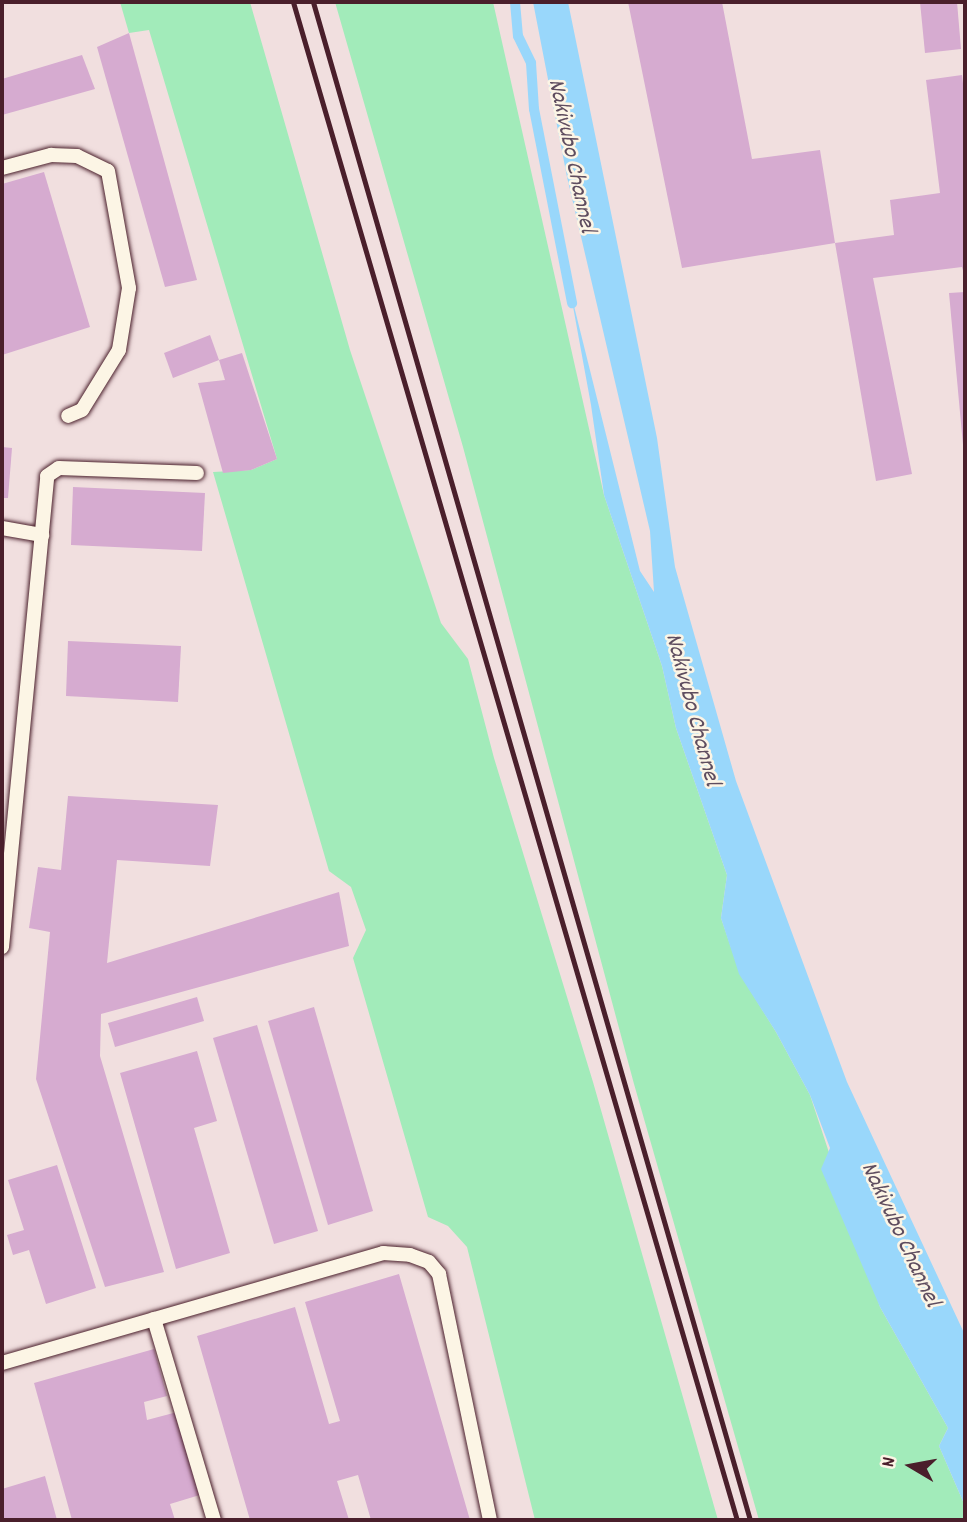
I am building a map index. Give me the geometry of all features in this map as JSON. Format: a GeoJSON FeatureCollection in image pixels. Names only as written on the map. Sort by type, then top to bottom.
{"type":"FeatureCollection","features":[{"type":"Feature","properties":{"kind":"lane"},"geometry":{"type":"LineString","coordinates":[[2,169],[51,155],[77,156],[108,171],[129,288],[118,350],[82,410],[68,416]]}},
{"type":"Feature","properties":{"kind":"lane"},"geometry":{"type":"LineString","coordinates":[[2,947],[9,805],[47,476],[59,468],[197,473]]}},
{"type":"Feature","properties":{"kind":"lane"},"geometry":{"type":"LineString","coordinates":[[2,528],[42,535]]}},
{"type":"Feature","properties":{"kind":"lane"},"geometry":{"type":"LineString","coordinates":[[2,1363],[383,1254],[410,1255],[429,1262],[439,1275],[490,1520]]}},
{"type":"Feature","properties":{"kind":"lane"},"geometry":{"type":"LineString","coordinates":[[153,1319],[214,1520]]}},
{"type":"Feature","properties":{"kind":"green space"},"geometry":{"type":"Polygon","coordinates":[[[120,2],[250,2],[350,350],[441,623],[468,659],[494,758],[593,1082],[718,1520],[535,1520],[467,1247],[448,1226],[428,1217],[353,958],[366,930],[351,887],[329,871],[213,472],[251,470],[277,459],[149,30],[129,33],[120,2]]]}},
{"type":"Feature","properties":{"kind":"green space"},"geometry":{"type":"Polygon","coordinates":[[[335,2],[493,2],[604,495],[662,666],[676,728],[727,875],[721,918],[740,974],[776,1032],[810,1095],[880,1307],[948,1428],[939,1446],[965,1506],[965,1520],[759,1520],[634,1084],[463,447],[335,2]]]}},
{"type":"Feature","properties":{"kind":"water","name":"Nakivubo Channel"},"geometry":{"type":"Polygon","coordinates":[[[533,2],[568,2],[657,438],[675,567],[736,781],[847,1082],[965,1335],[965,1506],[939,1446],[948,1428],[880,1307],[821,1169],[830,1148],[810,1095],[776,1032],[739,974],[721,918],[727,875],[676,728],[662,666],[604,495],[570,290],[640,571],[654,592],[650,531],[567,177],[533,2]]]}},
{"type":"Feature","properties":{"kind":"building"},"geometry":{"type":"Polygon","coordinates":[[[628,2],[722,2],[752,159],[820,150],[835,243],[682,268],[628,2]]]}},
{"type":"Feature","properties":{"kind":"building"},"geometry":{"type":"Polygon","coordinates":[[[920,2],[957,2],[961,49],[925,53],[920,2]]]}},
{"type":"Feature","properties":{"kind":"building"},"geometry":{"type":"Polygon","coordinates":[[[129,33],[197,280],[165,287],[97,47],[129,33]]]}},
{"type":"Feature","properties":{"kind":"building"},"geometry":{"type":"Polygon","coordinates":[[[82,55],[95,89],[2,115],[2,79],[82,55]]]}},
{"type":"Feature","properties":{"kind":"building"},"geometry":{"type":"Polygon","coordinates":[[[962,75],[965,100],[965,278],[962,267],[873,278],[912,474],[876,481],[835,243],[894,235],[890,200],[940,193],[926,80],[962,75]]]}},
{"type":"Feature","properties":{"kind":"building"},"geometry":{"type":"Polygon","coordinates":[[[44,172],[90,327],[2,355],[2,184],[44,172]]]}},
{"type":"Feature","properties":{"kind":"building"},"geometry":{"type":"Polygon","coordinates":[[[965,292],[965,445],[963,445],[949,293],[965,292]]]}},
{"type":"Feature","properties":{"kind":"building"},"geometry":{"type":"Polygon","coordinates":[[[210,335],[219,360],[173,378],[164,353],[210,335]]]}},
{"type":"Feature","properties":{"kind":"building"},"geometry":{"type":"Polygon","coordinates":[[[242,353],[277,459],[251,470],[223,473],[198,383],[225,380],[219,360],[242,353]]]}},
{"type":"Feature","properties":{"kind":"building"},"geometry":{"type":"Polygon","coordinates":[[[2,447],[12,448],[8,498],[2,498],[2,447]]]}},
{"type":"Feature","properties":{"kind":"building"},"geometry":{"type":"Polygon","coordinates":[[[73,487],[205,493],[202,551],[71,545],[73,487]]]}},
{"type":"Feature","properties":{"kind":"building"},"geometry":{"type":"Polygon","coordinates":[[[68,641],[181,646],[178,702],[66,696],[68,641]]]}},
{"type":"Feature","properties":{"kind":"building"},"geometry":{"type":"Polygon","coordinates":[[[68,796],[218,805],[210,866],[117,860],[107,963],[339,892],[349,946],[101,1014],[100,1056],[164,1272],[105,1287],[36,1079],[50,932],[29,928],[38,867],[61,870],[68,796]]]}},
{"type":"Feature","properties":{"kind":"building"},"geometry":{"type":"Polygon","coordinates":[[[197,997],[204,1021],[115,1047],[108,1023],[197,997]]]}},
{"type":"Feature","properties":{"kind":"building"},"geometry":{"type":"Polygon","coordinates":[[[314,1007],[373,1211],[328,1225],[268,1021],[314,1007]]]}},
{"type":"Feature","properties":{"kind":"building"},"geometry":{"type":"Polygon","coordinates":[[[257,1025],[318,1231],[274,1244],[213,1038],[257,1025]]]}},
{"type":"Feature","properties":{"kind":"building"},"geometry":{"type":"Polygon","coordinates":[[[197,1051],[217,1121],[194,1128],[230,1253],[176,1269],[120,1073],[197,1051]]]}},
{"type":"Feature","properties":{"kind":"building"},"geometry":{"type":"Polygon","coordinates":[[[57,1165],[96,1288],[46,1304],[29,1250],[13,1255],[7,1235],[24,1230],[8,1180],[57,1165]]]}},
{"type":"Feature","properties":{"kind":"building"},"geometry":{"type":"Polygon","coordinates":[[[399,1274],[470,1520],[371,1520],[358,1475],[337,1481],[349,1520],[250,1520],[197,1336],[295,1307],[329,1424],[340,1421],[305,1302],[399,1274]]]}},
{"type":"Feature","properties":{"kind":"building"},"geometry":{"type":"Polygon","coordinates":[[[154,1349],[167,1396],[144,1402],[147,1420],[181,1411],[203,1494],[170,1504],[175,1520],[72,1520],[34,1383],[154,1349]]]}},
{"type":"Feature","properties":{"kind":"building"},"geometry":{"type":"Polygon","coordinates":[[[45,1476],[57,1520],[2,1520],[2,1489],[45,1476]]]}},
{"type":"Feature","properties":{"kind":"waterway","name":"Nakivubo Channel"},"geometry":{"type":"LineString","coordinates":[[515,2],[518,36],[531,63],[534,109],[572,303]]}},
{"type":"Feature","properties":{"kind":"railway"},"geometry":{"type":"LineString","coordinates":[[293,2],[737,1520]]}},
{"type":"Feature","properties":{"kind":"railway"},"geometry":{"type":"LineString","coordinates":[[313,2],[750,1520]]}}]}
